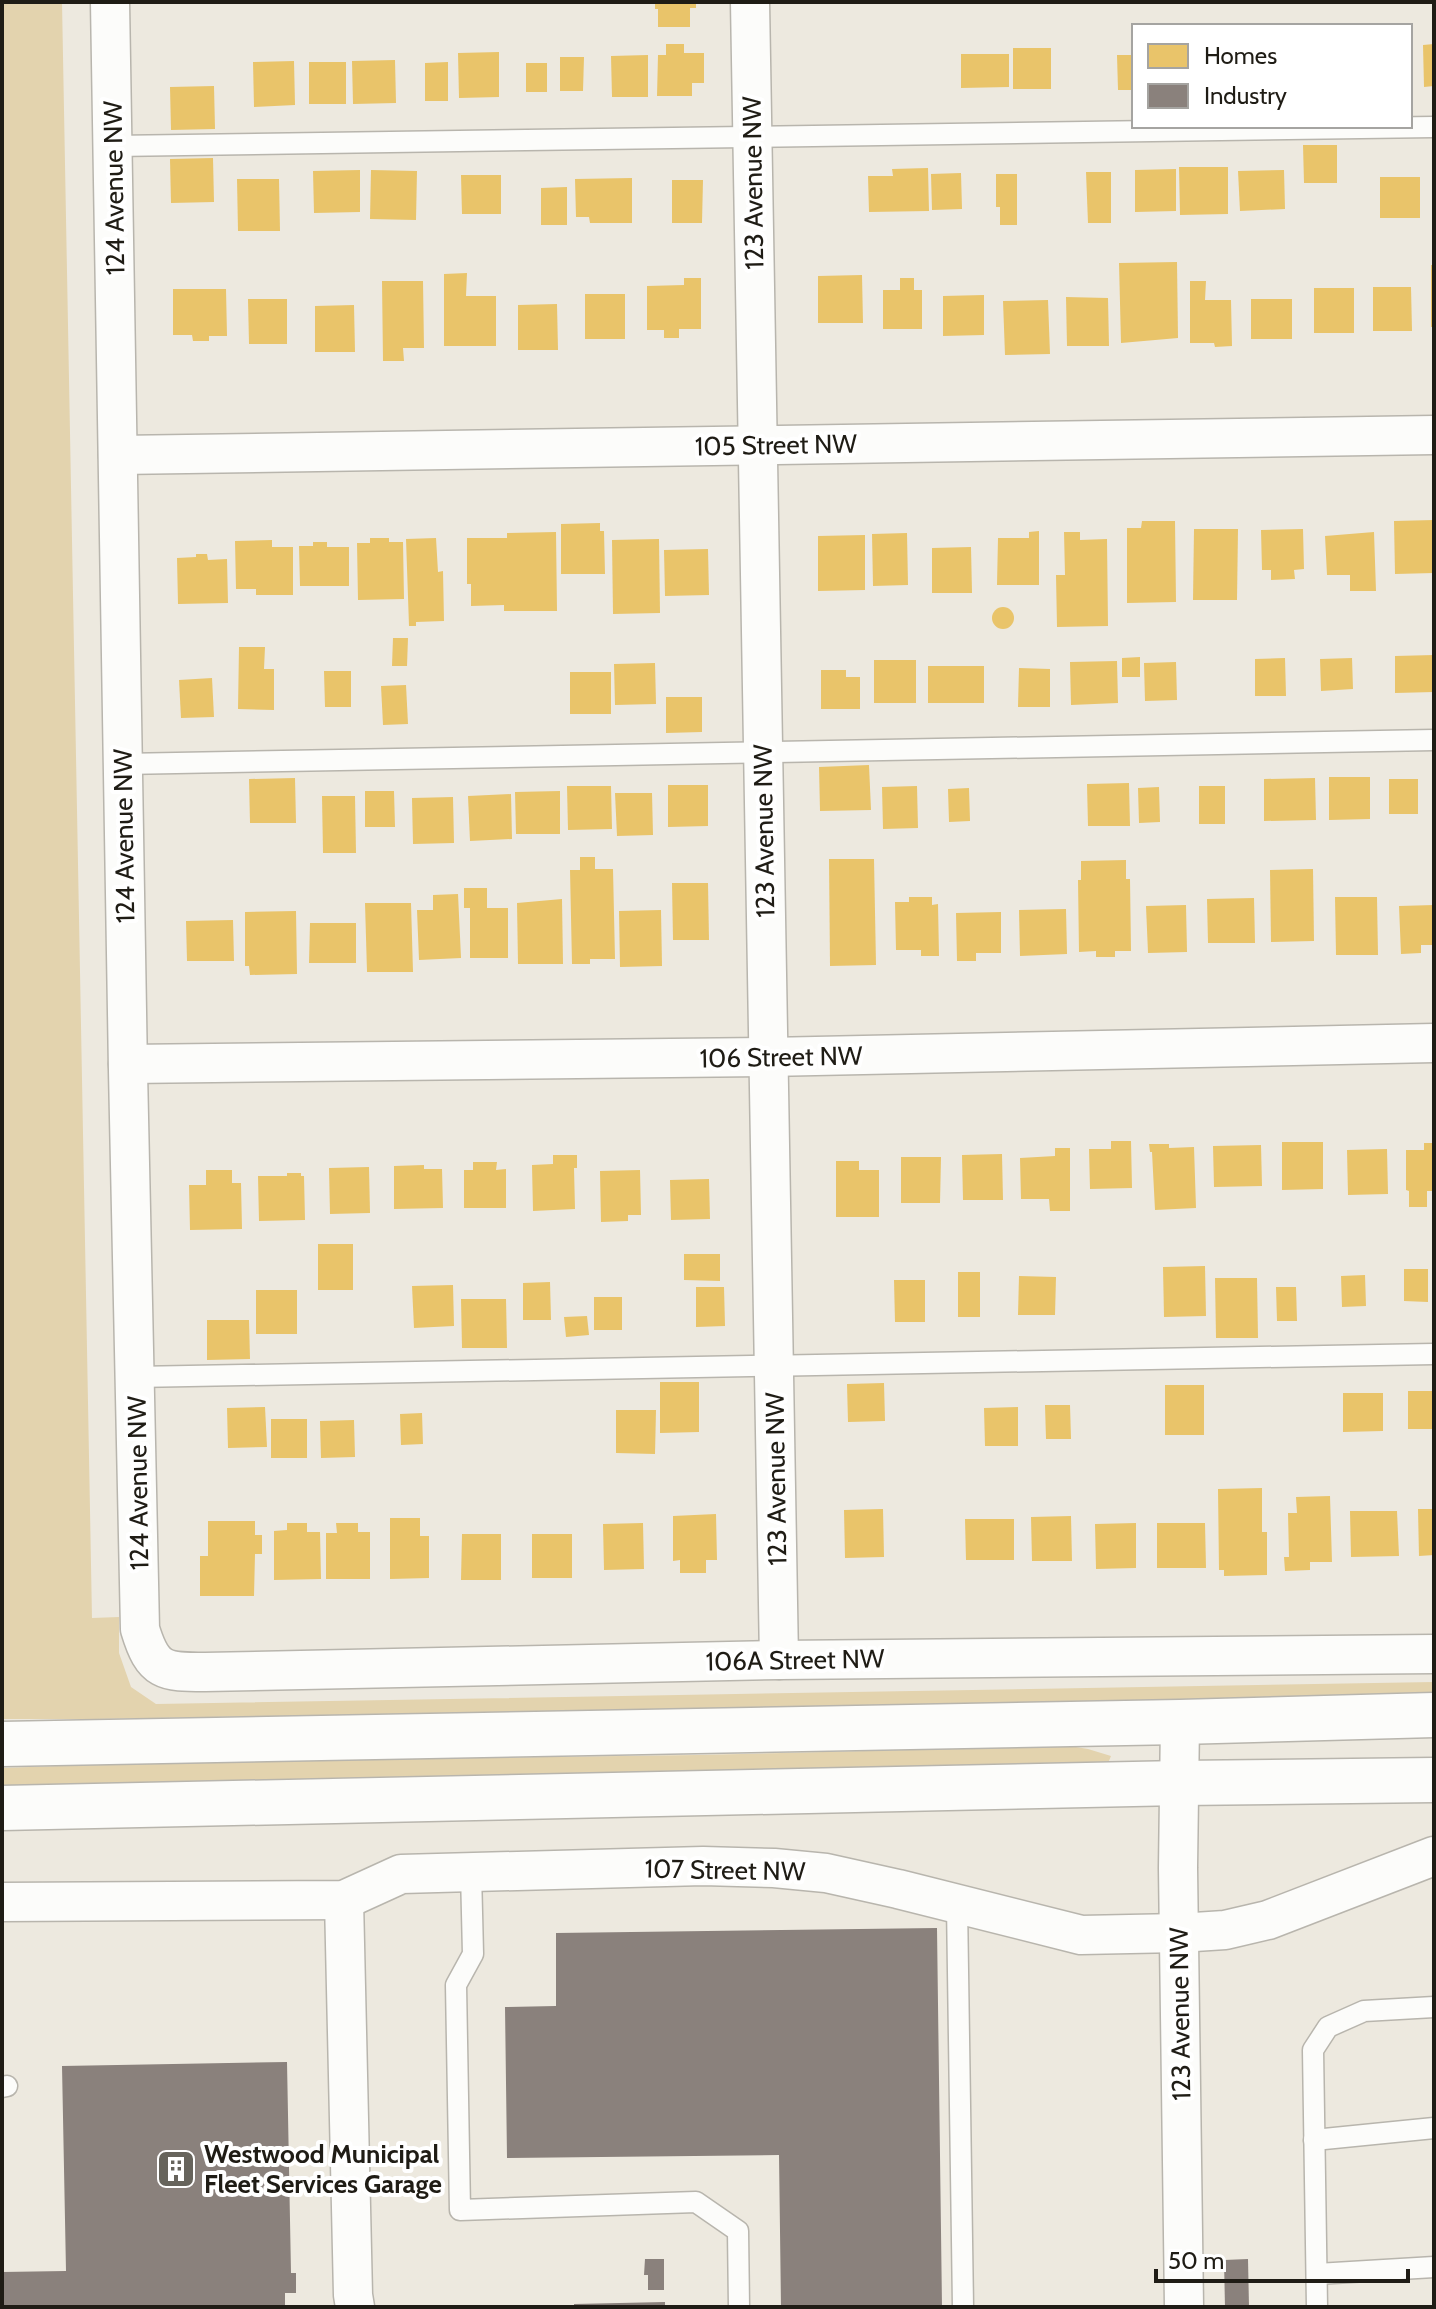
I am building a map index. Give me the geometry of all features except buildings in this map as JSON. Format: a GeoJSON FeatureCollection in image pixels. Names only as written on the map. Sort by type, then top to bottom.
{"type":"FeatureCollection","features":[{"type":"Feature","properties":{"kind":"main road"},"geometry":{"type":"LineString","coordinates":[[2,1744],[1434,1715]]}},
{"type":"Feature","properties":{"kind":"main road"},"geometry":{"type":"LineString","coordinates":[[2,1808],[1434,1780]]}},
{"type":"Feature","properties":{"kind":"street","name":"124 Avenue NW"},"geometry":{"type":"LineString","coordinates":[[110,2],[140,1629],[146,1648],[157,1665]]}},
{"type":"Feature","properties":{"kind":"street","name":"123 Avenue NW"},"geometry":{"type":"LineString","coordinates":[[750,2],[779,1660]]}},
{"type":"Feature","properties":{"kind":"street","name":"105 Street NW"},"geometry":{"type":"LineString","coordinates":[[118,455],[1434,435]]}},
{"type":"Feature","properties":{"kind":"street","name":"106 Street NW"},"geometry":{"type":"LineString","coordinates":[[128,1064],[768,1057],[1434,1043]]}},
{"type":"Feature","properties":{"kind":"street","name":"106A Street NW"},"geometry":{"type":"LineString","coordinates":[[157,1665],[175,1672],[190,1672],[779,1660],[1434,1654]]}},
{"type":"Feature","properties":{"kind":"street","name":"123 Avenue NW"},"geometry":{"type":"LineString","coordinates":[[1180,1722],[1179,1933],[1184,2307]]}},
{"type":"Feature","properties":{"kind":"street","name":"107 Street NW"},"geometry":{"type":"LineString","coordinates":[[2,1902],[344,1900],[401,1874],[703,1866],[826,1873],[1081,1935],[1179,1933],[1225,1930],[1268,1920],[1434,1856]]}},
{"type":"Feature","properties":{"kind":"street"},"geometry":{"type":"LineString","coordinates":[[344,1900],[355,2307]]}},
{"type":"Feature","properties":{"kind":"lane"},"geometry":{"type":"LineString","coordinates":[[1412,127],[1434,127]]}},
{"type":"Feature","properties":{"kind":"lane"},"geometry":{"type":"LineString","coordinates":[[113,146],[1366,128]]}},
{"type":"Feature","properties":{"kind":"lane"},"geometry":{"type":"LineString","coordinates":[[123,764],[1434,740]]}},
{"type":"Feature","properties":{"kind":"lane"},"geometry":{"type":"LineString","coordinates":[[135,1377],[1434,1354]]}},
{"type":"Feature","properties":{"kind":"lane"},"geometry":{"type":"LineString","coordinates":[[471,1872],[473,1954],[456,1985],[460,2210],[696,2202],[738,2231],[739,2307]]}},
{"type":"Feature","properties":{"kind":"lane"},"geometry":{"type":"LineString","coordinates":[[957,1904],[963,2307]]}},
{"type":"Feature","properties":{"kind":"lane"},"geometry":{"type":"LineString","coordinates":[[1317,2307],[1313,2050],[1328,2027],[1364,2011],[1434,2007]]}},
{"type":"Feature","properties":{"kind":"lane"},"geometry":{"type":"LineString","coordinates":[[1314,2140],[1434,2128]]}},
{"type":"Feature","properties":{"kind":"lane"},"geometry":{"type":"LineString","coordinates":[[1317,2274],[1434,2267]]}},
{"type":"Feature","properties":{"kind":"shaded area"},"geometry":{"type":"Polygon","coordinates":[[[2,2],[62,2],[92,1618],[119,1617],[119,1653],[131,1687],[156,1704],[1434,1682],[1434,1697],[2,1719],[2,2]]]}},
{"type":"Feature","properties":{"kind":"shaded area"},"geometry":{"type":"Polygon","coordinates":[[[1070,1746],[1111,1756],[1106,1768],[2,1789],[2,1768],[169,1762],[1070,1746]]]}},
{"type":"Feature","properties":{"kind":"place","name":"Westwood Municipal Fleet Services Garage"},"geometry":{"type":"Point","coordinates":[176,2169]}}]}
